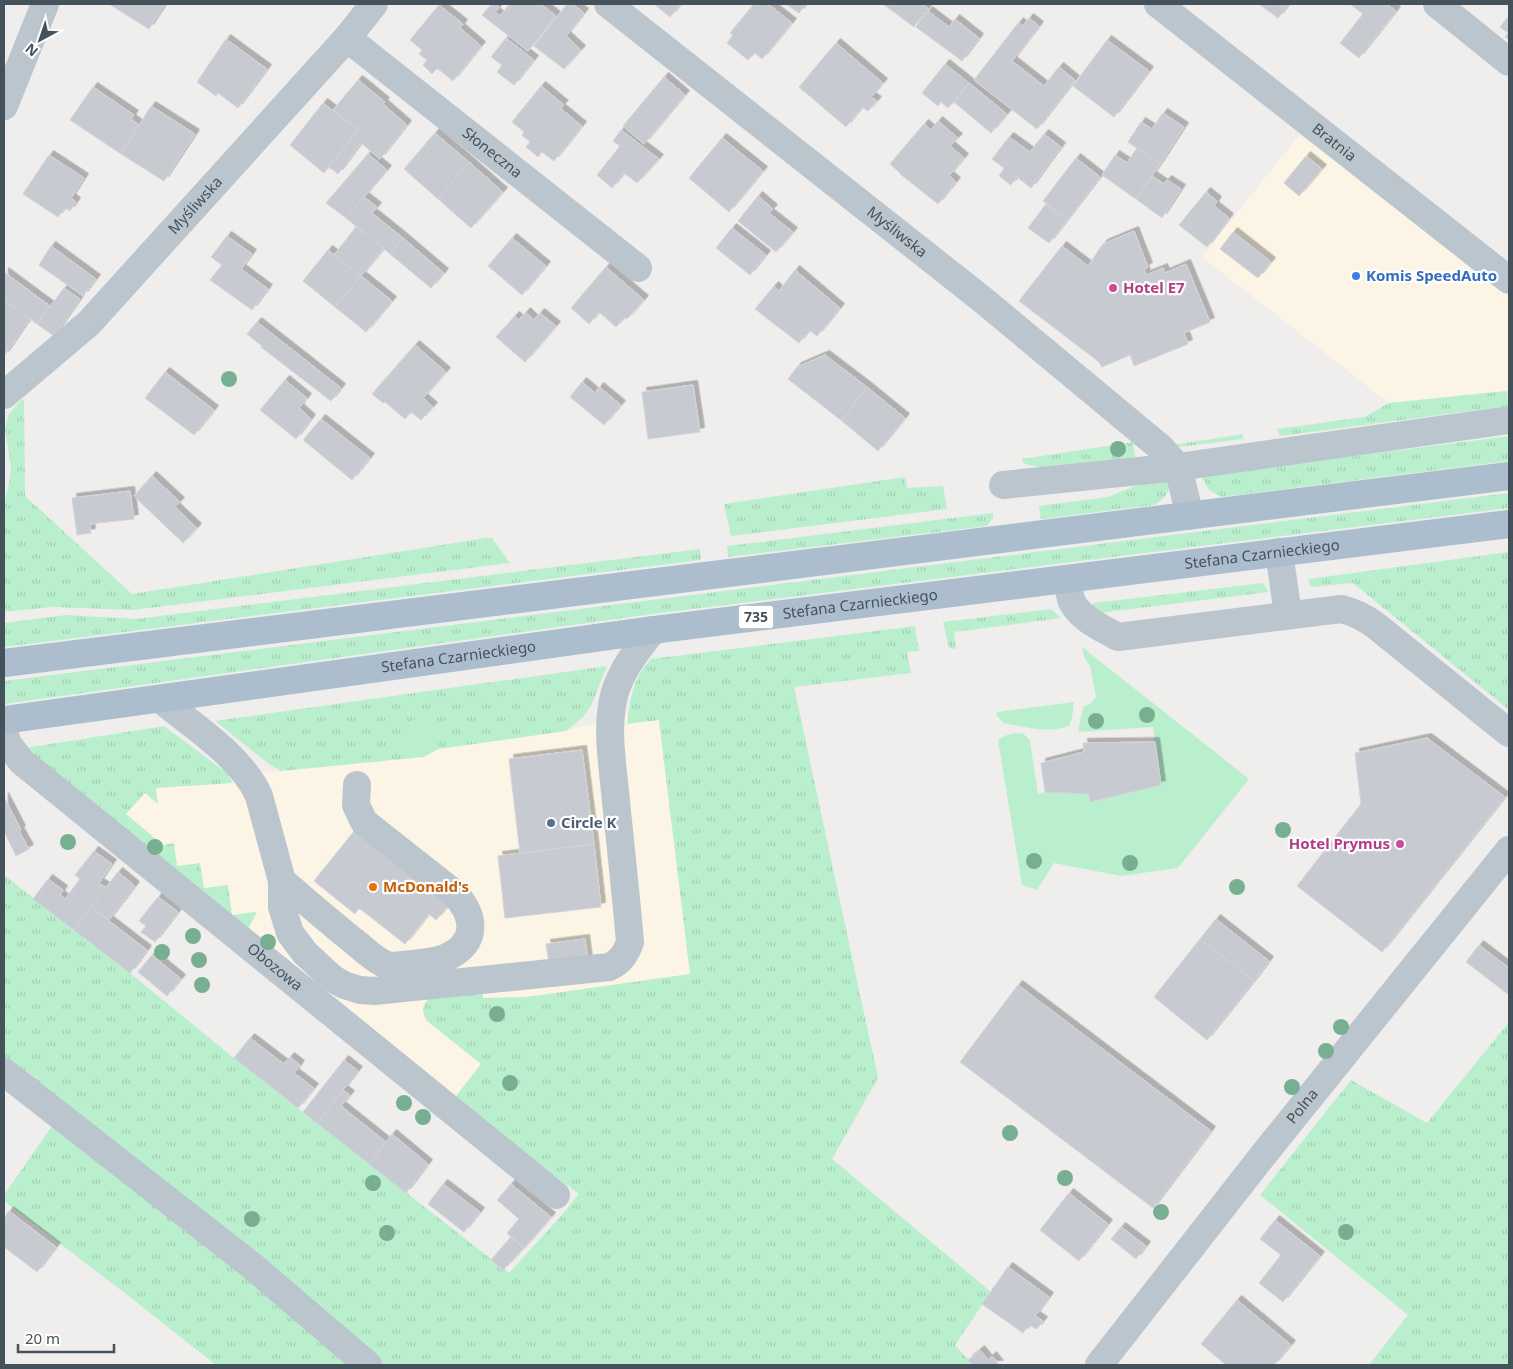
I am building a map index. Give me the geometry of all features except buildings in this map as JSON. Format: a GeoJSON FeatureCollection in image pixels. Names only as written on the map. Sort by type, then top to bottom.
{"type":"FeatureCollection","features":[{"type":"Feature","properties":{"kind":"main road"},"geometry":{"type":"LineString","coordinates":[[4,663],[1509,476]]}},
{"type":"Feature","properties":{"kind":"main road","name":"Stefana Czarnieckiego"},"geometry":{"type":"LineString","coordinates":[[4,720],[653,630],[1509,524]]}},
{"type":"Feature","properties":{"kind":"street"},"geometry":{"type":"LineString","coordinates":[[4,106],[10,77],[45,4]]}},
{"type":"Feature","properties":{"kind":"street","name":"Myśliwska"},"geometry":{"type":"LineString","coordinates":[[4,395],[89,323],[347,38],[374,4]]}},
{"type":"Feature","properties":{"kind":"street","name":"Myśliwska"},"geometry":{"type":"LineString","coordinates":[[608,4],[983,300],[1161,448],[1178,467]]}},
{"type":"Feature","properties":{"kind":"street","name":"Bratnia"},"geometry":{"type":"LineString","coordinates":[[1158,4],[1509,280]]}},
{"type":"Feature","properties":{"kind":"street"},"geometry":{"type":"LineString","coordinates":[[1437,4],[1509,62]]}},
{"type":"Feature","properties":{"kind":"street","name":"Słoneczna"},"geometry":{"type":"LineString","coordinates":[[347,38],[638,268]]}},
{"type":"Feature","properties":{"kind":"street"},"geometry":{"type":"LineString","coordinates":[[1002,485],[1178,467],[1509,420]]}},
{"type":"Feature","properties":{"kind":"street"},"geometry":{"type":"LineString","coordinates":[[1178,467],[1190,516]]}},
{"type":"Feature","properties":{"kind":"street"},"geometry":{"type":"LineString","coordinates":[[1280,552],[1288,615]]}},
{"type":"Feature","properties":{"kind":"street"},"geometry":{"type":"LineString","coordinates":[[1067,579],[1071,600],[1077,610],[1089,621],[1118,637],[1341,609],[1363,616],[1509,733]]}},
{"type":"Feature","properties":{"kind":"street"},"geometry":{"type":"LineString","coordinates":[[160,699],[236,761],[253,782],[259,796],[282,881],[282,907],[285,920],[294,938],[305,953],[326,973],[344,985],[374,992],[609,967],[626,953],[630,942],[609,723],[610,710],[616,690],[631,659],[653,630]]}},
{"type":"Feature","properties":{"kind":"street","name":"Obozowa"},"geometry":{"type":"LineString","coordinates":[[4,732],[8,744],[22,762],[556,1195]]}},
{"type":"Feature","properties":{"kind":"street"},"geometry":{"type":"LineString","coordinates":[[282,881],[369,953],[388,965],[446,958],[464,943],[470,934],[471,924],[466,907],[454,893],[364,822],[356,805],[357,785]]}},
{"type":"Feature","properties":{"kind":"street","name":"Polna"},"geometry":{"type":"LineString","coordinates":[[1099,1365],[1268,1149],[1509,850]]}},
{"type":"Feature","properties":{"kind":"street"},"geometry":{"type":"LineString","coordinates":[[4,1072],[251,1265],[368,1365]]}},
{"type":"Feature","properties":{"kind":"shaded area","name":"Komis SpeedAuto"},"geometry":{"type":"Polygon","coordinates":[[[1299,135],[1349,168],[1509,294],[1509,390],[1389,403],[1202,257],[1299,135]]]}},
{"type":"Feature","properties":{"kind":"shaded area"},"geometry":{"type":"Polygon","coordinates":[[[657,707],[690,974],[527,997],[483,998],[481,1064],[453,1100],[25,748],[164,726],[227,773],[281,771],[423,757],[438,749],[566,731],[657,707]]]}},
{"type":"Feature","properties":{"kind":"green space"},"geometry":{"type":"Polygon","coordinates":[[[1507,391],[1509,406],[1280,436],[1277,429],[1364,417],[1389,403],[1507,391]]]}},
{"type":"Feature","properties":{"kind":"green space"},"geometry":{"type":"Polygon","coordinates":[[[22,399],[24,400],[25,496],[132,594],[486,538],[492,538],[510,563],[133,610],[52,607],[4,612],[4,503],[11,468],[5,428],[9,414],[22,399]]]}},
{"type":"Feature","properties":{"kind":"green space"},"geometry":{"type":"Polygon","coordinates":[[[1243,434],[1243,439],[1178,447],[1173,445],[1243,434]]]}},
{"type":"Feature","properties":{"kind":"green space"},"geometry":{"type":"Polygon","coordinates":[[[1509,436],[1509,461],[1222,497],[1209,490],[1201,476],[1509,436]]]}},
{"type":"Feature","properties":{"kind":"green space"},"geometry":{"type":"Polygon","coordinates":[[[1133,442],[1135,457],[1044,468],[1024,464],[1022,459],[1133,442]]]}},
{"type":"Feature","properties":{"kind":"green space"},"geometry":{"type":"Polygon","coordinates":[[[905,477],[907,488],[943,486],[947,509],[731,536],[724,504],[905,477]]]}},
{"type":"Feature","properties":{"kind":"green space"},"geometry":{"type":"Polygon","coordinates":[[[1170,479],[1166,495],[1154,505],[1041,519],[1039,506],[1108,497],[1147,481],[1170,479]]]}},
{"type":"Feature","properties":{"kind":"green space"},"geometry":{"type":"Polygon","coordinates":[[[1509,493],[1509,508],[652,614],[4,704],[4,681],[1509,493]]]}},
{"type":"Feature","properties":{"kind":"green space"},"geometry":{"type":"Polygon","coordinates":[[[993,513],[993,518],[987,526],[728,557],[727,546],[993,513]]]}},
{"type":"Feature","properties":{"kind":"green space"},"geometry":{"type":"Polygon","coordinates":[[[700,549],[701,560],[4,647],[4,623],[66,615],[136,619],[700,549]]]}},
{"type":"Feature","properties":{"kind":"green space"},"geometry":{"type":"Polygon","coordinates":[[[1509,552],[1509,710],[1353,583],[1311,587],[1308,579],[1509,552]]]}},
{"type":"Feature","properties":{"kind":"green space"},"geometry":{"type":"Polygon","coordinates":[[[1263,583],[1269,592],[1099,613],[1092,605],[1094,603],[1263,583]]]}},
{"type":"Feature","properties":{"kind":"green space"},"geometry":{"type":"Polygon","coordinates":[[[1051,609],[1061,618],[954,632],[956,649],[949,648],[943,622],[1051,609]]]}},
{"type":"Feature","properties":{"kind":"green space"},"geometry":{"type":"Polygon","coordinates":[[[915,626],[919,651],[907,652],[911,673],[794,687],[878,1078],[832,1159],[991,1292],[955,1345],[973,1365],[381,1365],[4,1059],[4,875],[509,1273],[579,1194],[453,1100],[481,1064],[427,1021],[423,1010],[425,1003],[435,996],[445,994],[483,994],[483,998],[527,997],[690,974],[659,720],[627,724],[633,689],[640,673],[651,659],[915,626]]]}},
{"type":"Feature","properties":{"kind":"green space"},"geometry":{"type":"Polygon","coordinates":[[[1082,647],[1249,779],[1178,868],[1121,876],[1054,863],[1037,890],[1022,885],[998,740],[1007,735],[1017,733],[1024,734],[1030,741],[1038,794],[1045,792],[1089,794],[1161,785],[1153,727],[1078,732],[1083,707],[1091,703],[1096,697],[1090,666],[1084,657],[1082,647]]]}},
{"type":"Feature","properties":{"kind":"green space"},"geometry":{"type":"Polygon","coordinates":[[[607,666],[591,706],[583,717],[566,731],[438,749],[423,757],[281,771],[269,764],[215,721],[607,666]]]}},
{"type":"Feature","properties":{"kind":"green space"},"geometry":{"type":"Polygon","coordinates":[[[1074,702],[1069,726],[1061,728],[1045,730],[1003,723],[997,716],[997,712],[1074,702]]]}},
{"type":"Feature","properties":{"kind":"green space"},"geometry":{"type":"Polygon","coordinates":[[[419,718],[437,732],[438,749],[423,757],[403,749],[400,739],[405,725],[419,718]]]}},
{"type":"Feature","properties":{"kind":"green space"},"geometry":{"type":"Polygon","coordinates":[[[164,726],[227,773],[233,783],[156,788],[158,804],[145,793],[126,814],[163,845],[174,843],[177,866],[200,863],[204,888],[228,885],[232,915],[257,912],[247,931],[25,748],[164,726]]]}},
{"type":"Feature","properties":{"kind":"green space"},"geometry":{"type":"Polygon","coordinates":[[[1509,1022],[1509,1365],[1369,1365],[1408,1315],[1260,1195],[1351,1080],[1427,1123],[1509,1022]]]}},
{"type":"Feature","properties":{"kind":"green space"},"geometry":{"type":"Polygon","coordinates":[[[54,1123],[354,1365],[216,1365],[4,1201],[4,1195],[54,1123]]]}},
{"type":"Feature","properties":{"kind":"place","name":"Komis SpeedAuto"},"geometry":{"type":"Point","coordinates":[1356,276]}},
{"type":"Feature","properties":{"kind":"place","name":"Hotel E7"},"geometry":{"type":"Point","coordinates":[1113,288]}},
{"type":"Feature","properties":{"kind":"place","name":"Circle K"},"geometry":{"type":"Point","coordinates":[551,823]}},
{"type":"Feature","properties":{"kind":"place","name":"Hotel Prymus"},"geometry":{"type":"Point","coordinates":[1400,844]}},
{"type":"Feature","properties":{"kind":"place","name":"McDonald's"},"geometry":{"type":"Point","coordinates":[373,887]}}]}
